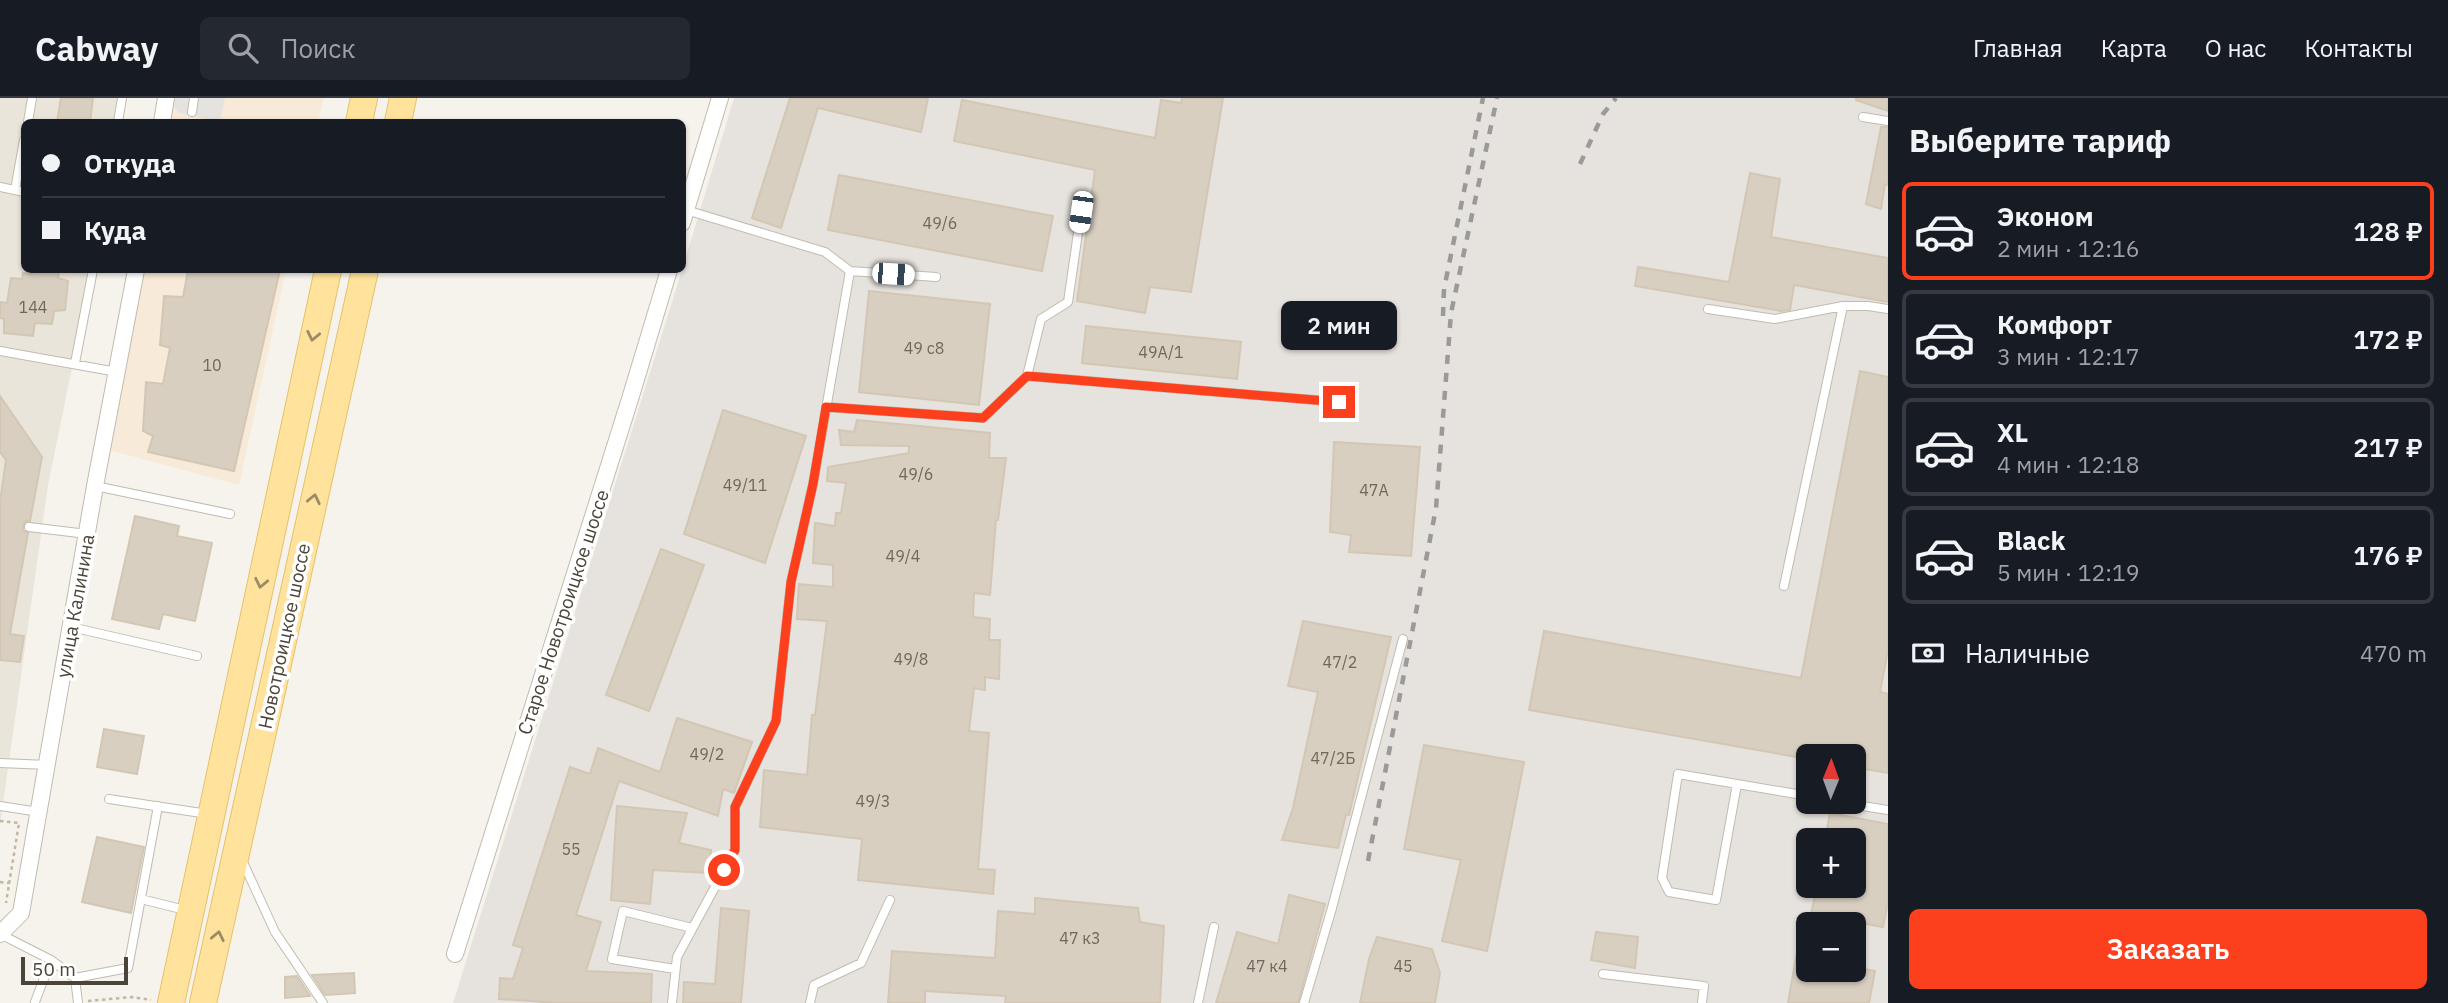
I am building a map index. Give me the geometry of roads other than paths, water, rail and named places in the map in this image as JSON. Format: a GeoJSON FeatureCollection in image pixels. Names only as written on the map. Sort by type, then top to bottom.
{"type":"FeatureCollection","features":[{"type":"Feature","properties":{"kind":"main road"},"geometry":{"type":"LineString","coordinates":[[360,119],[364,98]]}},
{"type":"Feature","properties":{"kind":"main road"},"geometry":{"type":"LineString","coordinates":[[398,119],[403,98]]}},
{"type":"Feature","properties":{"kind":"main road","name":"Новотроицкое шоссе"},"geometry":{"type":"LineString","coordinates":[[161,1001],[192,911],[327,273]]}},
{"type":"Feature","properties":{"kind":"main road","name":"Новотроицкое шоссе"},"geometry":{"type":"LineString","coordinates":[[203,1003],[364,273]]}},
{"type":"Feature","properties":{"kind":"street"},"geometry":{"type":"LineString","coordinates":[[162,119],[166,98]]}},
{"type":"Feature","properties":{"kind":"street"},"geometry":{"type":"LineString","coordinates":[[686,210],[720,98]]}},
{"type":"Feature","properties":{"kind":"street","name":"улица Калинина"},"geometry":{"type":"LineString","coordinates":[[0,934],[21,913],[95,486],[135,273]]}},
{"type":"Feature","properties":{"kind":"street","name":"Старое Новотроицкое шоссе"},"geometry":{"type":"LineString","coordinates":[[454,954],[668,273]]}},
{"type":"Feature","properties":{"kind":"lane"},"geometry":{"type":"LineString","coordinates":[[28,119],[32,98]]}},
{"type":"Feature","properties":{"kind":"lane"},"geometry":{"type":"LineString","coordinates":[[118,119],[122,98]]}},
{"type":"Feature","properties":{"kind":"lane"},"geometry":{"type":"LineString","coordinates":[[192,112],[194,98]]}},
{"type":"Feature","properties":{"kind":"lane"},"geometry":{"type":"LineString","coordinates":[[1863,117],[1888,121]]}},
{"type":"Feature","properties":{"kind":"lane"},"geometry":{"type":"LineString","coordinates":[[0,187],[20,191]]}},
{"type":"Feature","properties":{"kind":"lane"},"geometry":{"type":"LineString","coordinates":[[826,407],[983,418],[1027,376],[1041,319],[1068,302],[1081,212]]}},
{"type":"Feature","properties":{"kind":"lane"},"geometry":{"type":"LineString","coordinates":[[686,217],[825,252],[849,271],[936,277]]}},
{"type":"Feature","properties":{"kind":"lane"},"geometry":{"type":"LineString","coordinates":[[672,1003],[677,957],[735,850],[735,807],[776,721],[791,582],[813,484],[849,271]]}},
{"type":"Feature","properties":{"kind":"lane"},"geometry":{"type":"LineString","coordinates":[[75,363],[92,273]]}},
{"type":"Feature","properties":{"kind":"lane"},"geometry":{"type":"LineString","coordinates":[[1708,309],[1775,319],[1843,306],[1888,309]]}},
{"type":"Feature","properties":{"kind":"lane"},"geometry":{"type":"LineString","coordinates":[[1784,586],[1843,306]]}},
{"type":"Feature","properties":{"kind":"lane"},"geometry":{"type":"LineString","coordinates":[[0,351],[117,372]]}},
{"type":"Feature","properties":{"kind":"lane"},"geometry":{"type":"LineString","coordinates":[[1027,376],[1339,402]]}},
{"type":"Feature","properties":{"kind":"lane"},"geometry":{"type":"LineString","coordinates":[[95,486],[230,514]]}},
{"type":"Feature","properties":{"kind":"lane"},"geometry":{"type":"LineString","coordinates":[[29,527],[87,534]]}},
{"type":"Feature","properties":{"kind":"lane"},"geometry":{"type":"LineString","coordinates":[[71,627],[197,656]]}},
{"type":"Feature","properties":{"kind":"lane"},"geometry":{"type":"LineString","coordinates":[[1304,1003],[1403,639]]}},
{"type":"Feature","properties":{"kind":"lane"},"geometry":{"type":"LineString","coordinates":[[0,763],[48,765]]}},
{"type":"Feature","properties":{"kind":"lane"},"geometry":{"type":"LineString","coordinates":[[1737,784],[1716,900],[1669,892],[1662,878],[1678,774],[1796,794]]}},
{"type":"Feature","properties":{"kind":"lane"},"geometry":{"type":"LineString","coordinates":[[109,799],[211,815]]}},
{"type":"Feature","properties":{"kind":"lane"},"geometry":{"type":"LineString","coordinates":[[0,806],[39,812]]}},
{"type":"Feature","properties":{"kind":"lane"},"geometry":{"type":"LineString","coordinates":[[75,978],[128,968],[158,806]]}},
{"type":"Feature","properties":{"kind":"lane"},"geometry":{"type":"LineString","coordinates":[[1866,807],[1888,810]]}},
{"type":"Feature","properties":{"kind":"lane"},"geometry":{"type":"LineString","coordinates":[[237,848],[275,932],[323,1003]]}},
{"type":"Feature","properties":{"kind":"lane"},"geometry":{"type":"LineString","coordinates":[[141,900],[192,911]]}},
{"type":"Feature","properties":{"kind":"lane"},"geometry":{"type":"LineString","coordinates":[[810,1003],[814,985],[861,963],[890,900]]}},
{"type":"Feature","properties":{"kind":"lane"},"geometry":{"type":"LineString","coordinates":[[675,970],[612,959],[623,911],[692,928]]}},
{"type":"Feature","properties":{"kind":"lane"},"geometry":{"type":"LineString","coordinates":[[1198,1003],[1214,928]]}},
{"type":"Feature","properties":{"kind":"lane"},"geometry":{"type":"LineString","coordinates":[[0,934],[51,960],[75,978],[78,1002]]}},
{"type":"Feature","properties":{"kind":"lane"},"geometry":{"type":"LineString","coordinates":[[35,1002],[51,960]]}},
{"type":"Feature","properties":{"kind":"lane"},"geometry":{"type":"LineString","coordinates":[[1603,974],[1704,986],[1702,1003]]}},
{"type":"Feature","properties":{"kind":"railway"},"geometry":{"type":"LineString","coordinates":[[1443,316],[1444,289],[1483,98]]}},
{"type":"Feature","properties":{"kind":"railway"},"geometry":{"type":"LineString","coordinates":[[1368,861],[1436,508],[1451,313],[1497,98]]}},
{"type":"Feature","properties":{"kind":"railway"},"geometry":{"type":"LineString","coordinates":[[1580,164],[1603,114],[1616,98]]}}]}
